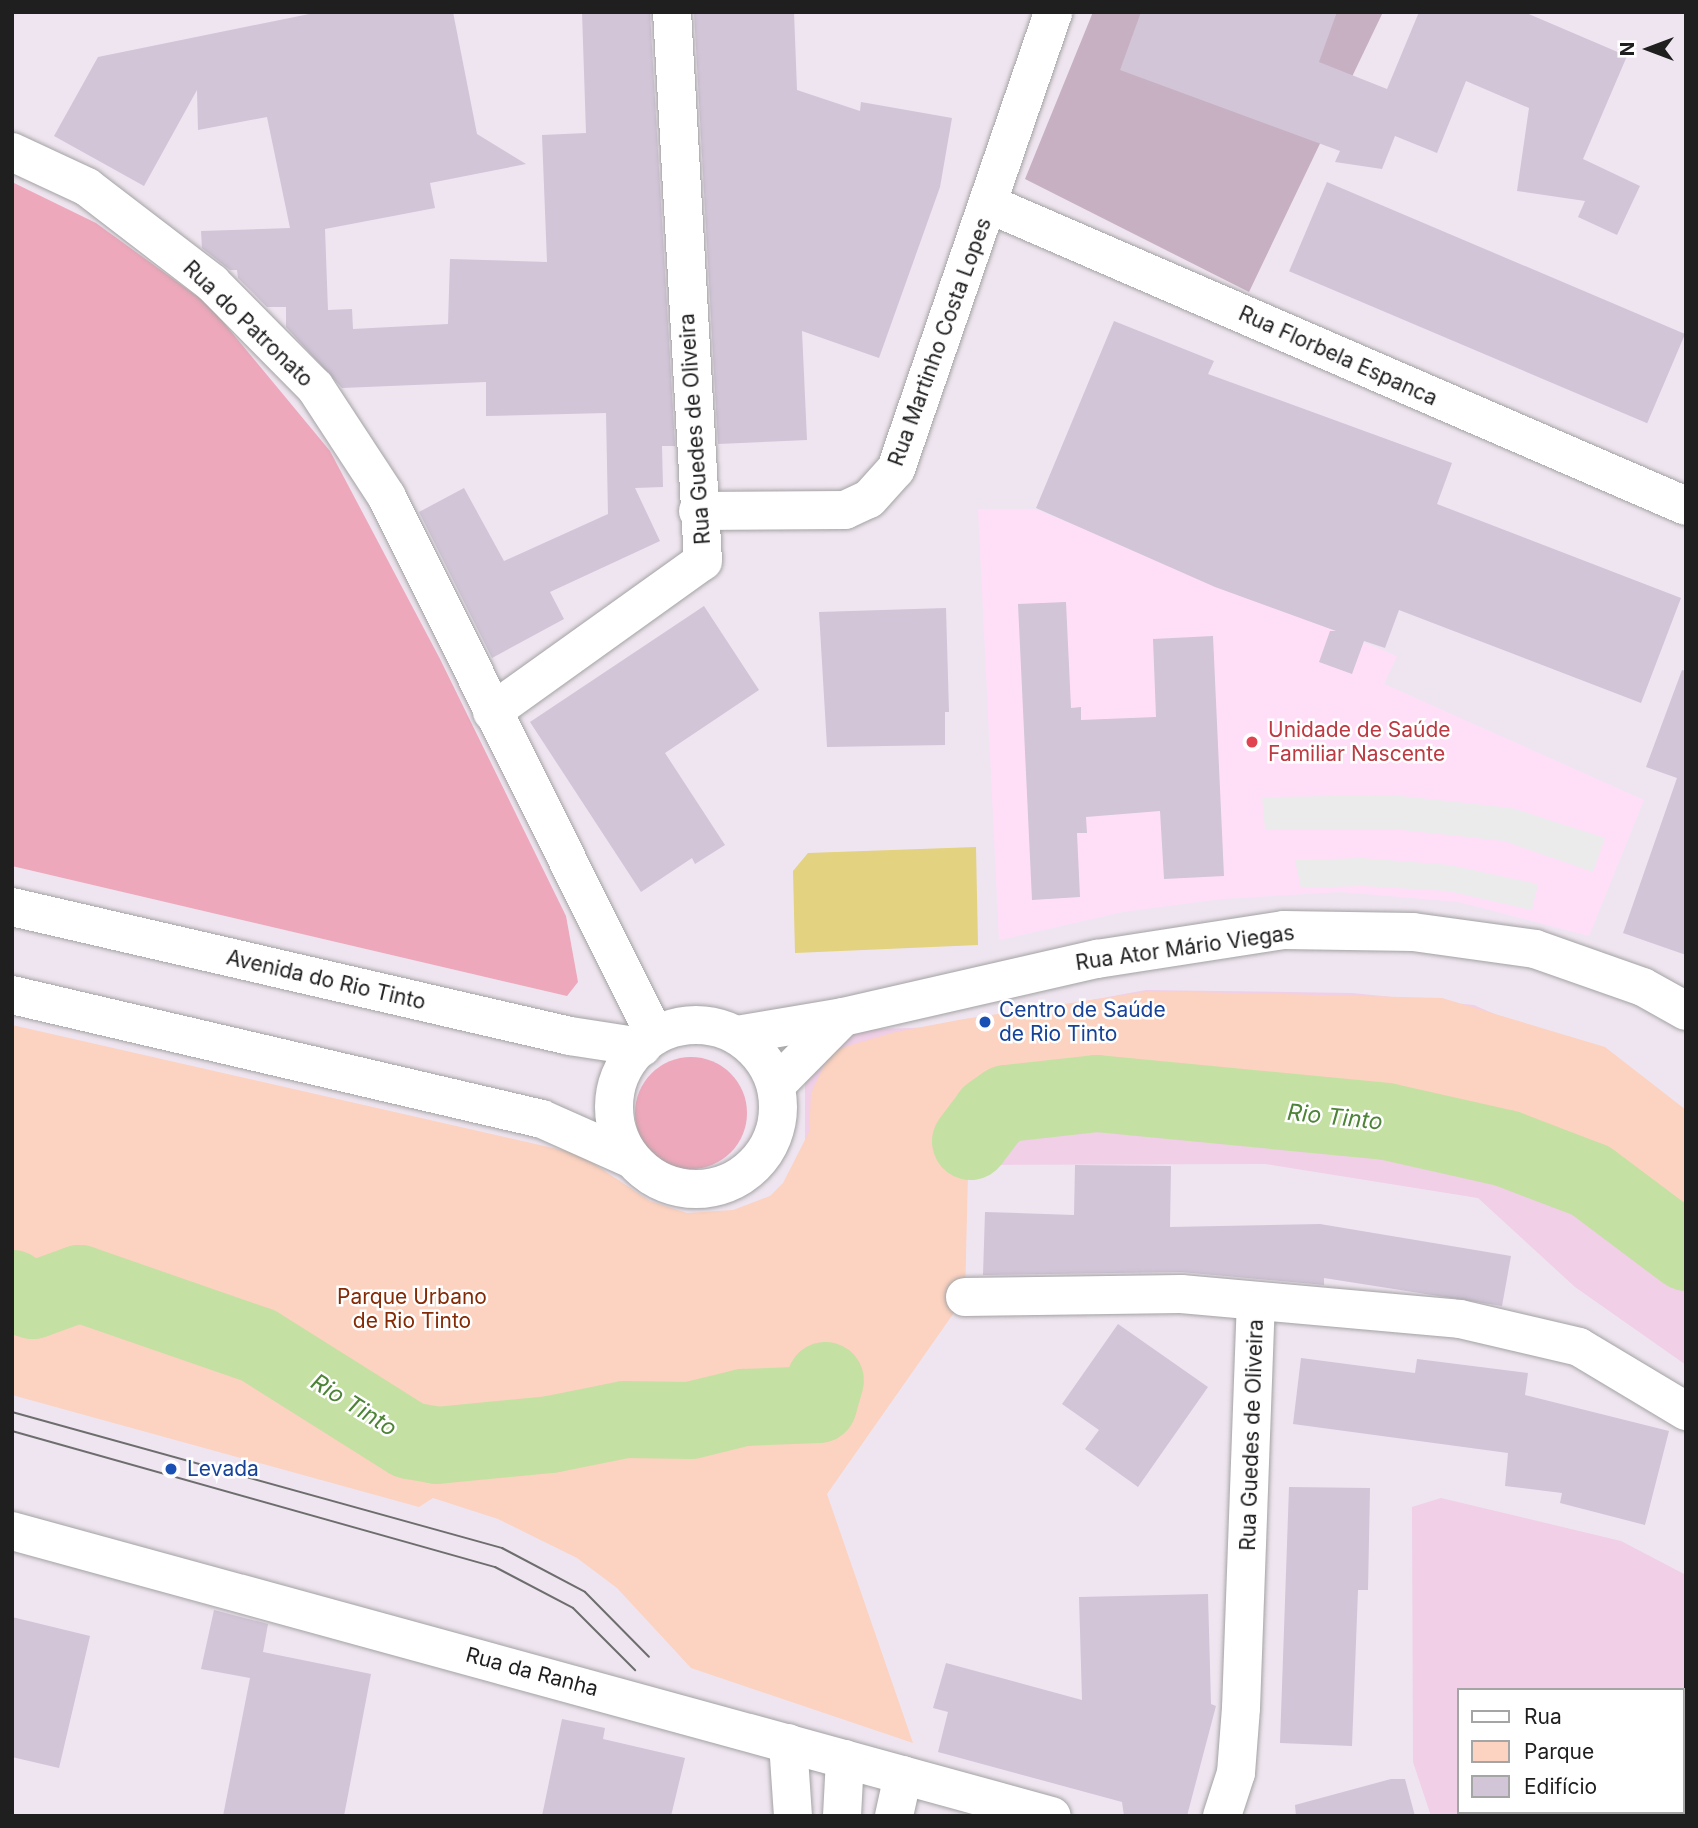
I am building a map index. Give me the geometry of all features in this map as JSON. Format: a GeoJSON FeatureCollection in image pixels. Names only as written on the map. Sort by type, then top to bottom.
{"type":"FeatureCollection","features":[{"type":"Feature","properties":{"kind":"street","name":"Rua Guedes de Oliveira"},"geometry":{"type":"LineString","coordinates":[[492,712],[703,561],[698,511],[672,12]]}},
{"type":"Feature","properties":{"kind":"street","name":"Rua Martinho Costa Lopes"},"geometry":{"type":"LineString","coordinates":[[698,511],[845,510],[869,499],[896,469],[990,205],[1053,12]]}},
{"type":"Feature","properties":{"kind":"street","name":"Rua do Patronato"},"geometry":{"type":"LineString","coordinates":[[12,152],[87,187],[212,283],[315,387],[387,497],[492,712]]}},
{"type":"Feature","properties":{"kind":"street","name":"Rua Florbela Espanca"},"geometry":{"type":"LineString","coordinates":[[990,205],[1686,506]]}},
{"type":"Feature","properties":{"kind":"street"},"geometry":{"type":"LineString","coordinates":[[492,712],[648,1040]]}},
{"type":"Feature","properties":{"kind":"street","name":"Avenida do Rio Tinto"},"geometry":{"type":"LineString","coordinates":[[12,907],[570,1036],[648,1040]]}},
{"type":"Feature","properties":{"kind":"street","name":"Rua Ator Mário Viegas"},"geometry":{"type":"LineString","coordinates":[[737,1035],[843,1017],[1097,959],[1284,930],[1413,932],[1535,949],[1643,987],[1686,1011]]}},
{"type":"Feature","properties":{"kind":"street"},"geometry":{"type":"LineString","coordinates":[[12,995],[542,1119],[632,1159],[650,1176],[673,1187],[698,1190],[723,1185],[763,1156],[775,1134],[779,1110],[776,1085],[754,1048],[737,1035],[714,1027],[689,1025],[648,1040],[627,1062],[617,1086],[614,1111],[632,1159]]}},
{"type":"Feature","properties":{"kind":"street"},"geometry":{"type":"LineString","coordinates":[[776,1085],[843,1017]]}},
{"type":"Feature","properties":{"kind":"street","name":"Rua Guedes de Oliveira"},"geometry":{"type":"LineString","coordinates":[[965,1297],[1181,1294],[1256,1301],[1241,1708],[1236,1773],[1222,1816]]}},
{"type":"Feature","properties":{"kind":"street"},"geometry":{"type":"LineString","coordinates":[[1256,1301],[1460,1319],[1579,1347],[1686,1411]]}},
{"type":"Feature","properties":{"kind":"street","name":"Rua da Ranha"},"geometry":{"type":"LineString","coordinates":[[12,1531],[1052,1816]]}},
{"type":"Feature","properties":{"kind":"street"},"geometry":{"type":"LineString","coordinates":[[788,1743],[793,1816]]}},
{"type":"Feature","properties":{"kind":"street"},"geometry":{"type":"LineString","coordinates":[[842,1816],[845,1759]]}},
{"type":"Feature","properties":{"kind":"street"},"geometry":{"type":"LineString","coordinates":[[894,1816],[903,1775]]}},
{"type":"Feature","properties":{"kind":"shaded area"},"geometry":{"type":"Polygon","coordinates":[[[1093,12],[1383,12],[1249,292],[1025,179],[1093,12]]]}},
{"type":"Feature","properties":{"kind":"shaded area"},"geometry":{"type":"Polygon","coordinates":[[[12,182],[96,223],[209,305],[330,451],[440,659],[566,916],[578,982],[567,996],[12,866],[12,182]]]}},
{"type":"Feature","properties":{"kind":"shaded area","name":"Unidade de Saúde Familiar Nascente"},"geometry":{"type":"Polygon","coordinates":[[[978,509],[1035,509],[1397,656],[1384,684],[1644,800],[1589,936],[1459,902],[1340,892],[1221,899],[1123,912],[999,940],[978,509]]]}},
{"type":"Feature","properties":{"kind":"shaded area"},"geometry":{"type":"Polygon","coordinates":[[[1392,795],[1512,808],[1605,838],[1593,872],[1504,841],[1393,829],[1265,829],[1262,797],[1392,795]]]}},
{"type":"Feature","properties":{"kind":"shaded area"},"geometry":{"type":"Polygon","coordinates":[[[976,847],[978,945],[795,953],[793,871],[808,853],[976,847]]]}},
{"type":"Feature","properties":{"kind":"shaded area"},"geometry":{"type":"Polygon","coordinates":[[[1362,858],[1450,865],[1538,884],[1532,910],[1448,891],[1362,886],[1301,888],[1295,860],[1362,858]]]}},
{"type":"Feature","properties":{"kind":"shaded area"},"geometry":{"type":"Polygon","coordinates":[[[1146,990],[1352,993],[1474,1005],[1651,1084],[1686,1120],[1686,1365],[1575,1287],[1478,1198],[1265,1164],[979,1165],[799,1172],[805,1140],[805,1031],[943,1027],[1146,990]]]}},
{"type":"Feature","properties":{"kind":"shaded area"},"geometry":{"type":"Polygon","coordinates":[[[691,1057],[713,1061],[731,1073],[743,1091],[747,1113],[743,1135],[731,1153],[713,1165],[691,1169],[669,1165],[651,1153],[639,1135],[635,1113],[639,1091],[651,1073],[669,1061],[691,1057]]]}},
{"type":"Feature","properties":{"kind":"shaded area"},"geometry":{"type":"Polygon","coordinates":[[[1441,1498],[1621,1541],[1686,1575],[1686,1816],[1431,1816],[1413,1762],[1412,1507],[1441,1498]]]}},
{"type":"Feature","properties":{"kind":"green space","name":"Parque Urbano de Rio Tinto"},"geometry":{"type":"Polygon","coordinates":[[[1151,991],[1442,998],[1605,1047],[1686,1110],[1686,1288],[1620,1234],[1502,1179],[1314,1132],[1115,1123],[1030,1132],[968,1173],[965,1297],[827,1494],[913,1743],[691,1668],[617,1588],[577,1558],[498,1519],[433,1498],[419,1507],[12,1395],[12,1025],[579,1154],[650,1201],[687,1213],[733,1210],[770,1196],[783,1183],[809,1132],[811,1093],[831,1051],[895,1032],[964,1019],[1151,991]]]}},
{"type":"Feature","properties":{"kind":"building"},"geometry":{"type":"Polygon","coordinates":[[[319,12],[453,12],[477,134],[526,164],[430,183],[435,208],[325,229],[328,310],[352,309],[353,329],[448,324],[450,259],[547,262],[542,135],[586,133],[582,12],[650,12],[675,446],[662,446],[663,487],[635,488],[660,541],[550,592],[564,619],[492,658],[419,512],[464,488],[504,561],[608,514],[606,413],[486,416],[486,382],[342,388],[286,327],[286,307],[267,307],[238,278],[237,270],[230,270],[202,248],[201,231],[290,228],[267,117],[198,130],[197,90],[144,186],[54,136],[98,57],[319,12]]]}},
{"type":"Feature","properties":{"kind":"building"},"geometry":{"type":"Polygon","coordinates":[[[694,12],[794,12],[797,90],[860,111],[861,102],[952,118],[940,187],[879,358],[802,331],[807,440],[718,444],[694,12]]]}},
{"type":"Feature","properties":{"kind":"building"},"geometry":{"type":"Polygon","coordinates":[[[1141,12],[1337,12],[1319,62],[1387,89],[1419,12],[1524,12],[1627,56],[1583,159],[1640,186],[1617,235],[1578,217],[1585,201],[1517,191],[1529,108],[1466,81],[1437,153],[1395,136],[1382,169],[1335,162],[1340,151],[1120,70],[1141,12]]]}},
{"type":"Feature","properties":{"kind":"building"},"geometry":{"type":"Polygon","coordinates":[[[1327,182],[1685,334],[1647,423],[1289,271],[1327,182]]]}},
{"type":"Feature","properties":{"kind":"building"},"geometry":{"type":"Polygon","coordinates":[[[1114,321],[1214,361],[1208,374],[1452,463],[1437,504],[1681,598],[1641,703],[1399,610],[1385,648],[1364,641],[1352,674],[1319,662],[1330,631],[1336,631],[1215,587],[1036,508],[1114,321]]]}},
{"type":"Feature","properties":{"kind":"building"},"geometry":{"type":"Polygon","coordinates":[[[1066,602],[1071,708],[1081,707],[1081,720],[1156,717],[1153,639],[1213,636],[1224,876],[1164,879],[1160,811],[1086,817],[1087,833],[1077,833],[1080,897],[1032,900],[1018,604],[1066,602]]]}},
{"type":"Feature","properties":{"kind":"building"},"geometry":{"type":"Polygon","coordinates":[[[704,606],[759,690],[665,753],[725,845],[695,864],[692,858],[641,892],[530,722],[704,606]]]}},
{"type":"Feature","properties":{"kind":"building"},"geometry":{"type":"Polygon","coordinates":[[[946,608],[949,712],[945,712],[945,745],[827,747],[819,612],[946,608]]]}},
{"type":"Feature","properties":{"kind":"building"},"geometry":{"type":"Polygon","coordinates":[[[1682,670],[1686,671],[1686,955],[1623,933],[1677,778],[1646,767],[1682,670]]]}},
{"type":"Feature","properties":{"kind":"building"},"geometry":{"type":"Polygon","coordinates":[[[1075,1165],[1171,1166],[1170,1227],[1320,1224],[1511,1256],[1502,1306],[1324,1278],[1324,1285],[1181,1272],[983,1275],[985,1212],[1074,1215],[1075,1165]]]}},
{"type":"Feature","properties":{"kind":"building"},"geometry":{"type":"Polygon","coordinates":[[[1118,1324],[1208,1387],[1138,1487],[1085,1449],[1099,1430],[1062,1404],[1118,1324]]]}},
{"type":"Feature","properties":{"kind":"building"},"geometry":{"type":"Polygon","coordinates":[[[1301,1358],[1415,1373],[1417,1359],[1528,1373],[1525,1395],[1669,1431],[1645,1525],[1560,1503],[1562,1493],[1505,1486],[1508,1453],[1293,1424],[1301,1358]]]}},
{"type":"Feature","properties":{"kind":"building"},"geometry":{"type":"Polygon","coordinates":[[[1289,1487],[1370,1488],[1368,1590],[1358,1590],[1352,1746],[1280,1743],[1289,1487]]]}},
{"type":"Feature","properties":{"kind":"building"},"geometry":{"type":"Polygon","coordinates":[[[1208,1594],[1211,1704],[1216,1706],[1187,1816],[1124,1816],[1122,1802],[938,1752],[948,1712],[933,1708],[946,1663],[1082,1700],[1079,1597],[1208,1594]]]}},
{"type":"Feature","properties":{"kind":"building"},"geometry":{"type":"Polygon","coordinates":[[[214,1610],[268,1624],[263,1652],[371,1674],[344,1816],[223,1816],[250,1678],[201,1669],[214,1610]]]}},
{"type":"Feature","properties":{"kind":"building"},"geometry":{"type":"Polygon","coordinates":[[[12,1617],[90,1636],[59,1768],[12,1757],[12,1617]]]}},
{"type":"Feature","properties":{"kind":"building"},"geometry":{"type":"Polygon","coordinates":[[[562,1719],[605,1728],[603,1739],[685,1758],[671,1816],[542,1816],[562,1719]]]}},
{"type":"Feature","properties":{"kind":"building"},"geometry":{"type":"Polygon","coordinates":[[[1391,1779],[1405,1779],[1415,1816],[1296,1816],[1295,1805],[1391,1779]]]}},
{"type":"Feature","properties":{"kind":"waterway","name":"Rio Tinto"},"geometry":{"type":"LineString","coordinates":[[970,1141],[990,1114],[1006,1103],[1096,1093],[1386,1121],[1506,1148],[1590,1180],[1686,1252]]}},
{"type":"Feature","properties":{"kind":"waterway","name":"Rio Tinto"},"geometry":{"type":"LineString","coordinates":[[12,1288],[16,1295],[32,1300],[79,1283],[258,1345],[409,1440],[436,1445],[550,1434],[625,1419],[690,1420],[743,1407],[818,1404],[825,1380]]}},
{"type":"Feature","properties":{"kind":"tram line"},"geometry":{"type":"LineString","coordinates":[[12,1412],[502,1548],[585,1592],[649,1657]]}},
{"type":"Feature","properties":{"kind":"tram line"},"geometry":{"type":"LineString","coordinates":[[12,1431],[495,1567],[573,1608],[635,1670]]}},
{"type":"Feature","properties":{"kind":"place","name":"Unidade de Saúde Familiar Nascente"},"geometry":{"type":"Point","coordinates":[1252,742]}},
{"type":"Feature","properties":{"kind":"place","name":"Centro de Saúde de Rio Tinto"},"geometry":{"type":"Point","coordinates":[985,1022]}},
{"type":"Feature","properties":{"kind":"place","name":"Levada"},"geometry":{"type":"Point","coordinates":[171,1469]}}]}
